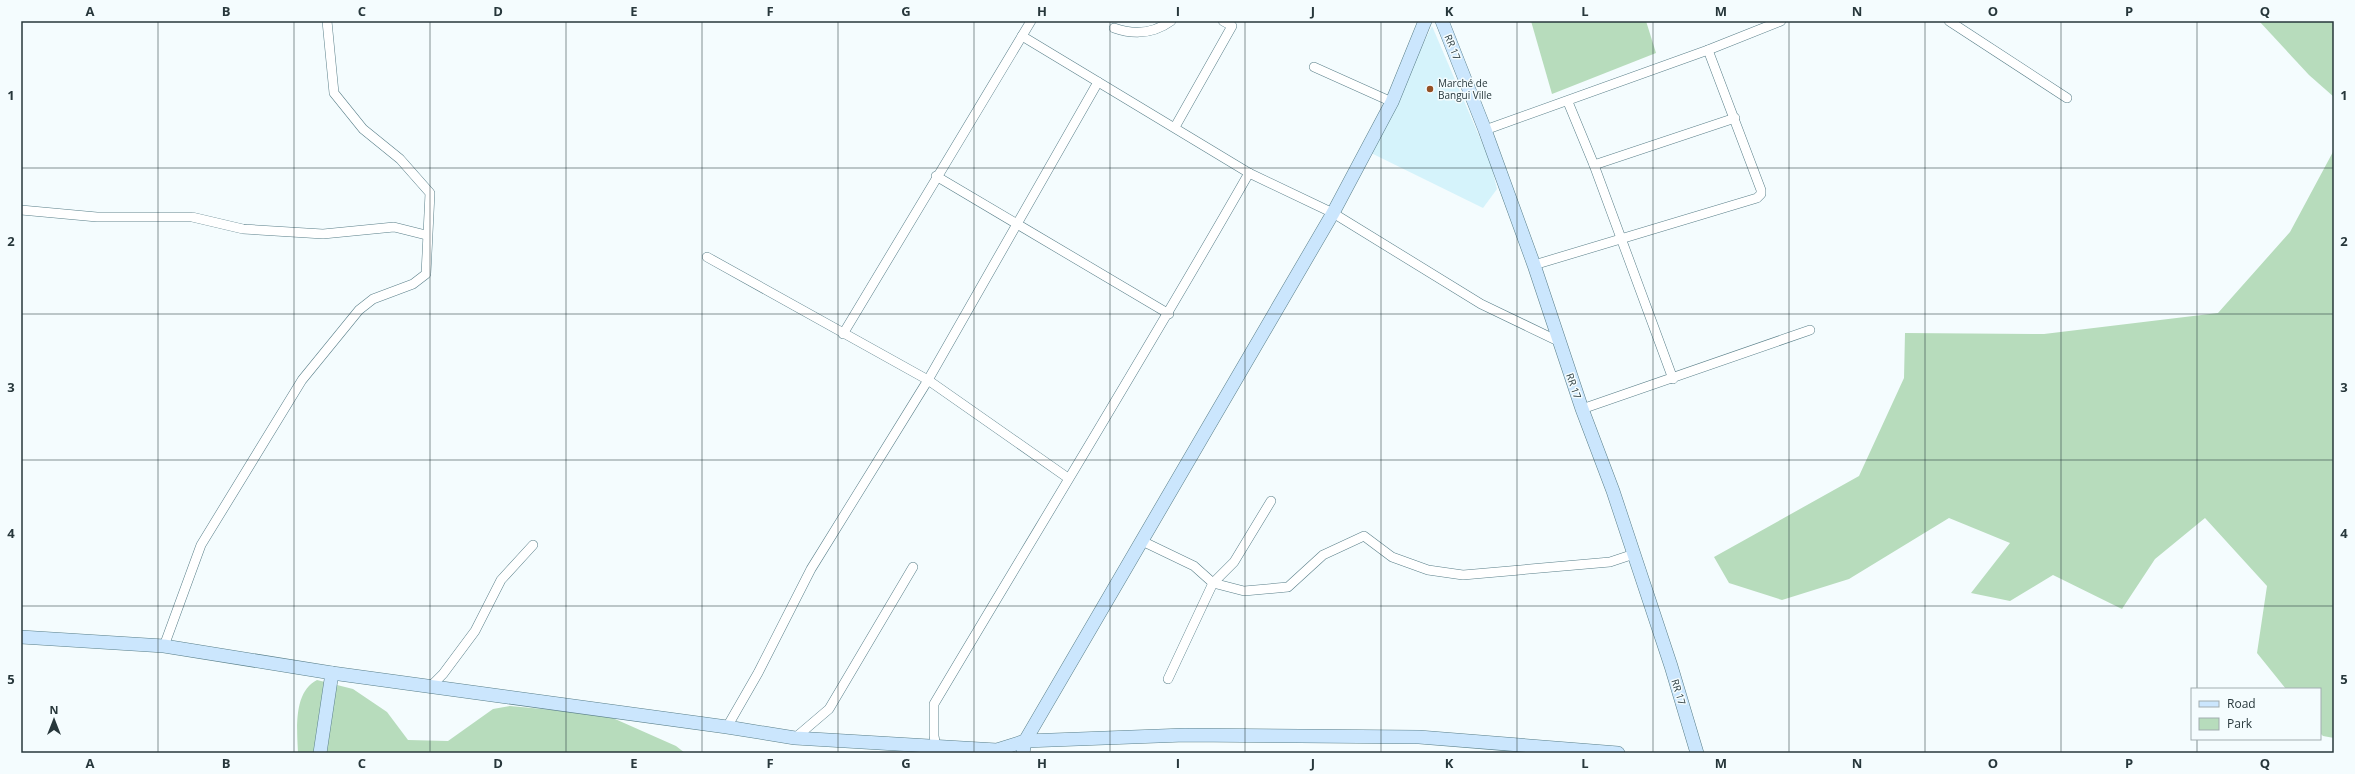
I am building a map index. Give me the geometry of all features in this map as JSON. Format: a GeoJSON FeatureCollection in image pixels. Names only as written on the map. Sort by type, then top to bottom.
{"type":"FeatureCollection","features":[{"type":"Feature","properties":{"kind":"street"},"geometry":{"type":"LineString","coordinates":[[164,646],[201,545],[302,380],[359,310],[373,299],[413,284],[426,274],[426,235],[430,193],[400,159],[363,129],[334,93],[327,21]]}},
{"type":"Feature","properties":{"kind":"street"},"geometry":{"type":"LineString","coordinates":[[843,334],[936,176],[1031,21]]}},
{"type":"Feature","properties":{"kind":"street"},"geometry":{"type":"LineString","coordinates":[[1114,28],[1134,33],[1155,30],[1171,21]]}},
{"type":"Feature","properties":{"kind":"street"},"geometry":{"type":"LineString","coordinates":[[1175,127],[1232,26],[1223,21]]}},
{"type":"Feature","properties":{"kind":"street"},"geometry":{"type":"LineString","coordinates":[[1024,747],[1142,541],[1333,214],[1392,102],[1425,21]]}},
{"type":"Feature","properties":{"kind":"street","name":"RR 17"},"geometry":{"type":"LineString","coordinates":[[1442,21],[1485,130],[1534,265],[1558,341],[1634,554],[1674,673],[1697,753]]}},
{"type":"Feature","properties":{"kind":"street"},"geometry":{"type":"LineString","coordinates":[[1485,130],[1568,102],[1781,21]]}},
{"type":"Feature","properties":{"kind":"street"},"geometry":{"type":"LineString","coordinates":[[1949,21],[2067,98]]}},
{"type":"Feature","properties":{"kind":"street"},"geometry":{"type":"LineString","coordinates":[[1022,36],[1175,127],[1249,174],[1333,214],[1481,304],[1558,341]]}},
{"type":"Feature","properties":{"kind":"street"},"geometry":{"type":"LineString","coordinates":[[1534,265],[1621,237],[1757,198],[1761,194],[1761,190],[1708,50]]}},
{"type":"Feature","properties":{"kind":"street"},"geometry":{"type":"LineString","coordinates":[[1314,67],[1392,102]]}},
{"type":"Feature","properties":{"kind":"street"},"geometry":{"type":"LineString","coordinates":[[727,727],[758,673],[811,569],[928,380],[1098,82]]}},
{"type":"Feature","properties":{"kind":"street"},"geometry":{"type":"LineString","coordinates":[[1568,102],[1594,165],[1673,379]]}},
{"type":"Feature","properties":{"kind":"street"},"geometry":{"type":"LineString","coordinates":[[1594,165],[1734,118]]}},
{"type":"Feature","properties":{"kind":"street"},"geometry":{"type":"LineString","coordinates":[[936,747],[934,736],[934,704],[1068,478],[1169,314],[1249,174]]}},
{"type":"Feature","properties":{"kind":"street"},"geometry":{"type":"LineString","coordinates":[[936,176],[1169,314]]}},
{"type":"Feature","properties":{"kind":"street"},"geometry":{"type":"LineString","coordinates":[[21,210],[97,217],[192,217],[243,230],[323,234],[394,227],[426,235]]}},
{"type":"Feature","properties":{"kind":"street"},"geometry":{"type":"LineString","coordinates":[[707,257],[928,380],[1068,478]]}},
{"type":"Feature","properties":{"kind":"street"},"geometry":{"type":"LineString","coordinates":[[1582,409],[1673,379],[1810,330]]}},
{"type":"Feature","properties":{"kind":"street"},"geometry":{"type":"LineString","coordinates":[[1168,679],[1213,583],[1234,562],[1271,501]]}},
{"type":"Feature","properties":{"kind":"street"},"geometry":{"type":"LineString","coordinates":[[1142,541],[1194,566],[1213,583],[1244,591],[1288,587],[1323,555],[1364,536],[1392,557],[1428,570],[1463,575],[1610,562],[1634,554]]}},
{"type":"Feature","properties":{"kind":"street"},"geometry":{"type":"LineString","coordinates":[[431,686],[443,674],[475,631],[501,580],[533,544]]}},
{"type":"Feature","properties":{"kind":"street"},"geometry":{"type":"LineString","coordinates":[[795,738],[829,709],[913,567]]}},
{"type":"Feature","properties":{"kind":"street"},"geometry":{"type":"LineString","coordinates":[[21,637],[164,646],[332,673],[727,727],[795,738],[899,749],[936,747],[997,750],[1185,736],[1419,737],[1618,753]]}},
{"type":"Feature","properties":{"kind":"street"},"geometry":{"type":"LineString","coordinates":[[320,753],[332,673]]}},
{"type":"Feature","properties":{"kind":"shaded area","name":"Marché de Bangui Ville"},"geometry":{"type":"Polygon","coordinates":[[[1432,26],[1491,164],[1497,189],[1483,208],[1369,152],[1432,26]]]}},
{"type":"Feature","properties":{"kind":"green space"},"geometry":{"type":"Polygon","coordinates":[[[1531,21],[1646,21],[1656,53],[1552,94],[1531,21]]]}},
{"type":"Feature","properties":{"kind":"green space"},"geometry":{"type":"Polygon","coordinates":[[[2259,21],[2334,21],[2334,97],[2309,75],[2259,21]]]}},
{"type":"Feature","properties":{"kind":"green space"},"geometry":{"type":"Polygon","coordinates":[[[2334,150],[2334,738],[2323,736],[2321,734],[2321,688],[2285,688],[2257,653],[2267,586],[2205,518],[2155,559],[2122,609],[2053,575],[2010,601],[1971,593],[2010,543],[1949,518],[1849,579],[1782,600],[1729,583],[1714,557],[1859,476],[1904,378],[1905,333],[2044,334],[2218,313],[2290,232],[2334,150]]]}},
{"type":"Feature","properties":{"kind":"green space"},"geometry":{"type":"Polygon","coordinates":[[[317,680],[353,689],[387,712],[408,740],[448,741],[493,709],[510,706],[606,715],[676,746],[685,753],[298,753],[297,723],[300,702],[309,686],[317,680]]]}},
{"type":"Feature","properties":{"kind":"place","name":"Marché de Bangui Ville"},"geometry":{"type":"Point","coordinates":[1430,89]}}]}
